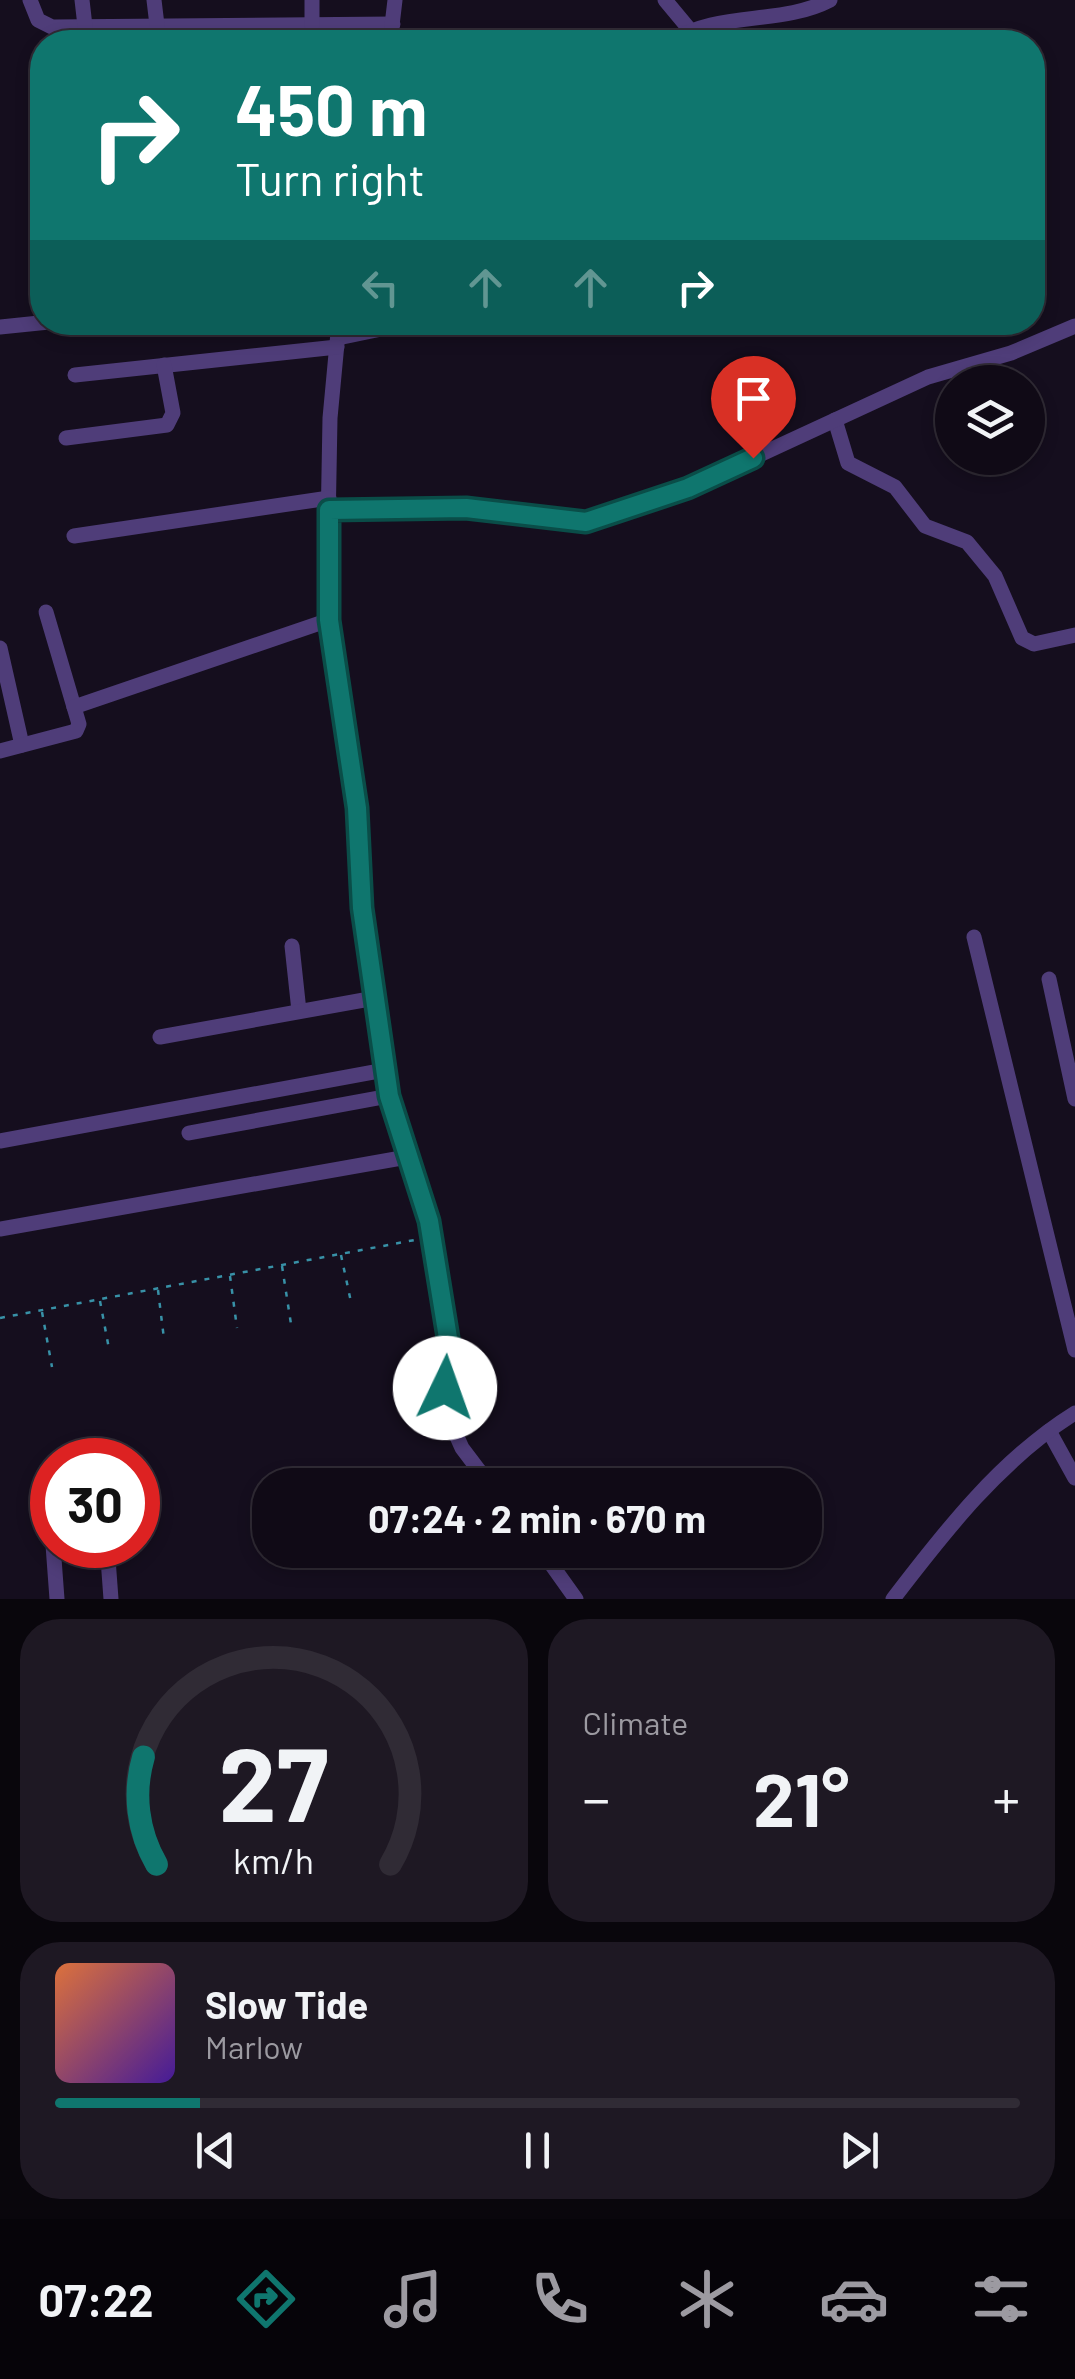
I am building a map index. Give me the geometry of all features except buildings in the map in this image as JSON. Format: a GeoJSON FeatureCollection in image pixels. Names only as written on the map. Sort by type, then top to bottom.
{"type":"FeatureCollection","features":[{"type":"Feature","properties":{"kind":"street"},"geometry":{"type":"LineString","coordinates":[[30,0],[43,24],[393,24]]}},
{"type":"Feature","properties":{"kind":"street"},"geometry":{"type":"LineString","coordinates":[[82,0],[85,26]]}},
{"type":"Feature","properties":{"kind":"street"},"geometry":{"type":"LineString","coordinates":[[154,0],[157,25]]}},
{"type":"Feature","properties":{"kind":"street"},"geometry":{"type":"LineString","coordinates":[[312,0],[312,25]]}},
{"type":"Feature","properties":{"kind":"street"},"geometry":{"type":"LineString","coordinates":[[392,30],[396,0]]}},
{"type":"Feature","properties":{"kind":"street"},"geometry":{"type":"LineString","coordinates":[[664,0],[690,30],[812,8],[830,0]]}},
{"type":"Feature","properties":{"kind":"street"},"geometry":{"type":"LineString","coordinates":[[0,327],[30,324]]}},
{"type":"Feature","properties":{"kind":"street"},"geometry":{"type":"LineString","coordinates":[[74,536],[329,504],[466,508],[586,522],[688,488],[928,377],[1011,353],[1075,326]]}},
{"type":"Feature","properties":{"kind":"street"},"geometry":{"type":"LineString","coordinates":[[75,375],[164,366],[338,336],[329,504],[329,620],[357,808],[362,908],[371,945],[374,998],[389,1096],[431,1237],[449,1344],[445,1388],[449,1419],[462,1448],[477,1468]]}},
{"type":"Feature","properties":{"kind":"street"},"geometry":{"type":"LineString","coordinates":[[66,438],[167,425],[173,414],[164,366]]}},
{"type":"Feature","properties":{"kind":"street"},"geometry":{"type":"LineString","coordinates":[[835,420],[848,463],[894,487],[925,526],[960,537],[973,548],[1000,586],[1022,638],[1034,644],[1075,635]]}},
{"type":"Feature","properties":{"kind":"street"},"geometry":{"type":"LineString","coordinates":[[0,751],[76,731],[79,724],[46,612]]}},
{"type":"Feature","properties":{"kind":"street"},"geometry":{"type":"LineString","coordinates":[[74,707],[329,620]]}},
{"type":"Feature","properties":{"kind":"street"},"geometry":{"type":"LineString","coordinates":[[0,648],[22,745]]}},
{"type":"Feature","properties":{"kind":"street"},"geometry":{"type":"LineString","coordinates":[[974,937],[1075,1350]]}},
{"type":"Feature","properties":{"kind":"street"},"geometry":{"type":"LineString","coordinates":[[292,946],[300,1012]]}},
{"type":"Feature","properties":{"kind":"street"},"geometry":{"type":"LineString","coordinates":[[1049,979],[1068,1037],[1075,1095]]}},
{"type":"Feature","properties":{"kind":"street"},"geometry":{"type":"LineString","coordinates":[[160,1036],[374,998]]}},
{"type":"Feature","properties":{"kind":"street"},"geometry":{"type":"LineString","coordinates":[[0,1141],[384,1070]]}},
{"type":"Feature","properties":{"kind":"street"},"geometry":{"type":"LineString","coordinates":[[189,1132],[389,1096]]}},
{"type":"Feature","properties":{"kind":"street"},"geometry":{"type":"LineString","coordinates":[[0,1229],[407,1156]]}},
{"type":"Feature","properties":{"kind":"street"},"geometry":{"type":"LineString","coordinates":[[893,1599],[964,1510],[1049,1430],[1075,1414]]}},
{"type":"Feature","properties":{"kind":"street"},"geometry":{"type":"LineString","coordinates":[[1049,1430],[1075,1478]]}},
{"type":"Feature","properties":{"kind":"street"},"geometry":{"type":"LineString","coordinates":[[55,1568],[57,1599]]}},
{"type":"Feature","properties":{"kind":"street"},"geometry":{"type":"LineString","coordinates":[[109,1568],[111,1599]]}},
{"type":"Feature","properties":{"kind":"street"},"geometry":{"type":"LineString","coordinates":[[554,1568],[576,1599]]}},
{"type":"Feature","properties":{"kind":"path"},"geometry":{"type":"LineString","coordinates":[[0,1318],[431,1237]]}},
{"type":"Feature","properties":{"kind":"path"},"geometry":{"type":"LineString","coordinates":[[340,1254],[351,1302]]}},
{"type":"Feature","properties":{"kind":"path"},"geometry":{"type":"LineString","coordinates":[[282,1265],[291,1324]]}},
{"type":"Feature","properties":{"kind":"path"},"geometry":{"type":"LineString","coordinates":[[230,1275],[236,1328]]}},
{"type":"Feature","properties":{"kind":"path"},"geometry":{"type":"LineString","coordinates":[[158,1288],[164,1339]]}},
{"type":"Feature","properties":{"kind":"path"},"geometry":{"type":"LineString","coordinates":[[100,1299],[109,1349]]}},
{"type":"Feature","properties":{"kind":"path"},"geometry":{"type":"LineString","coordinates":[[42,1310],[52,1366]]}},
{"type":"Feature","properties":{"kind":"route"},"geometry":{"type":"LineString","coordinates":[[445,1388],[449,1344],[429,1221],[389,1096],[374,998],[371,945],[362,908],[357,808],[329,620],[329,510],[466,508],[586,522],[688,488],[753,458]]}}]}
